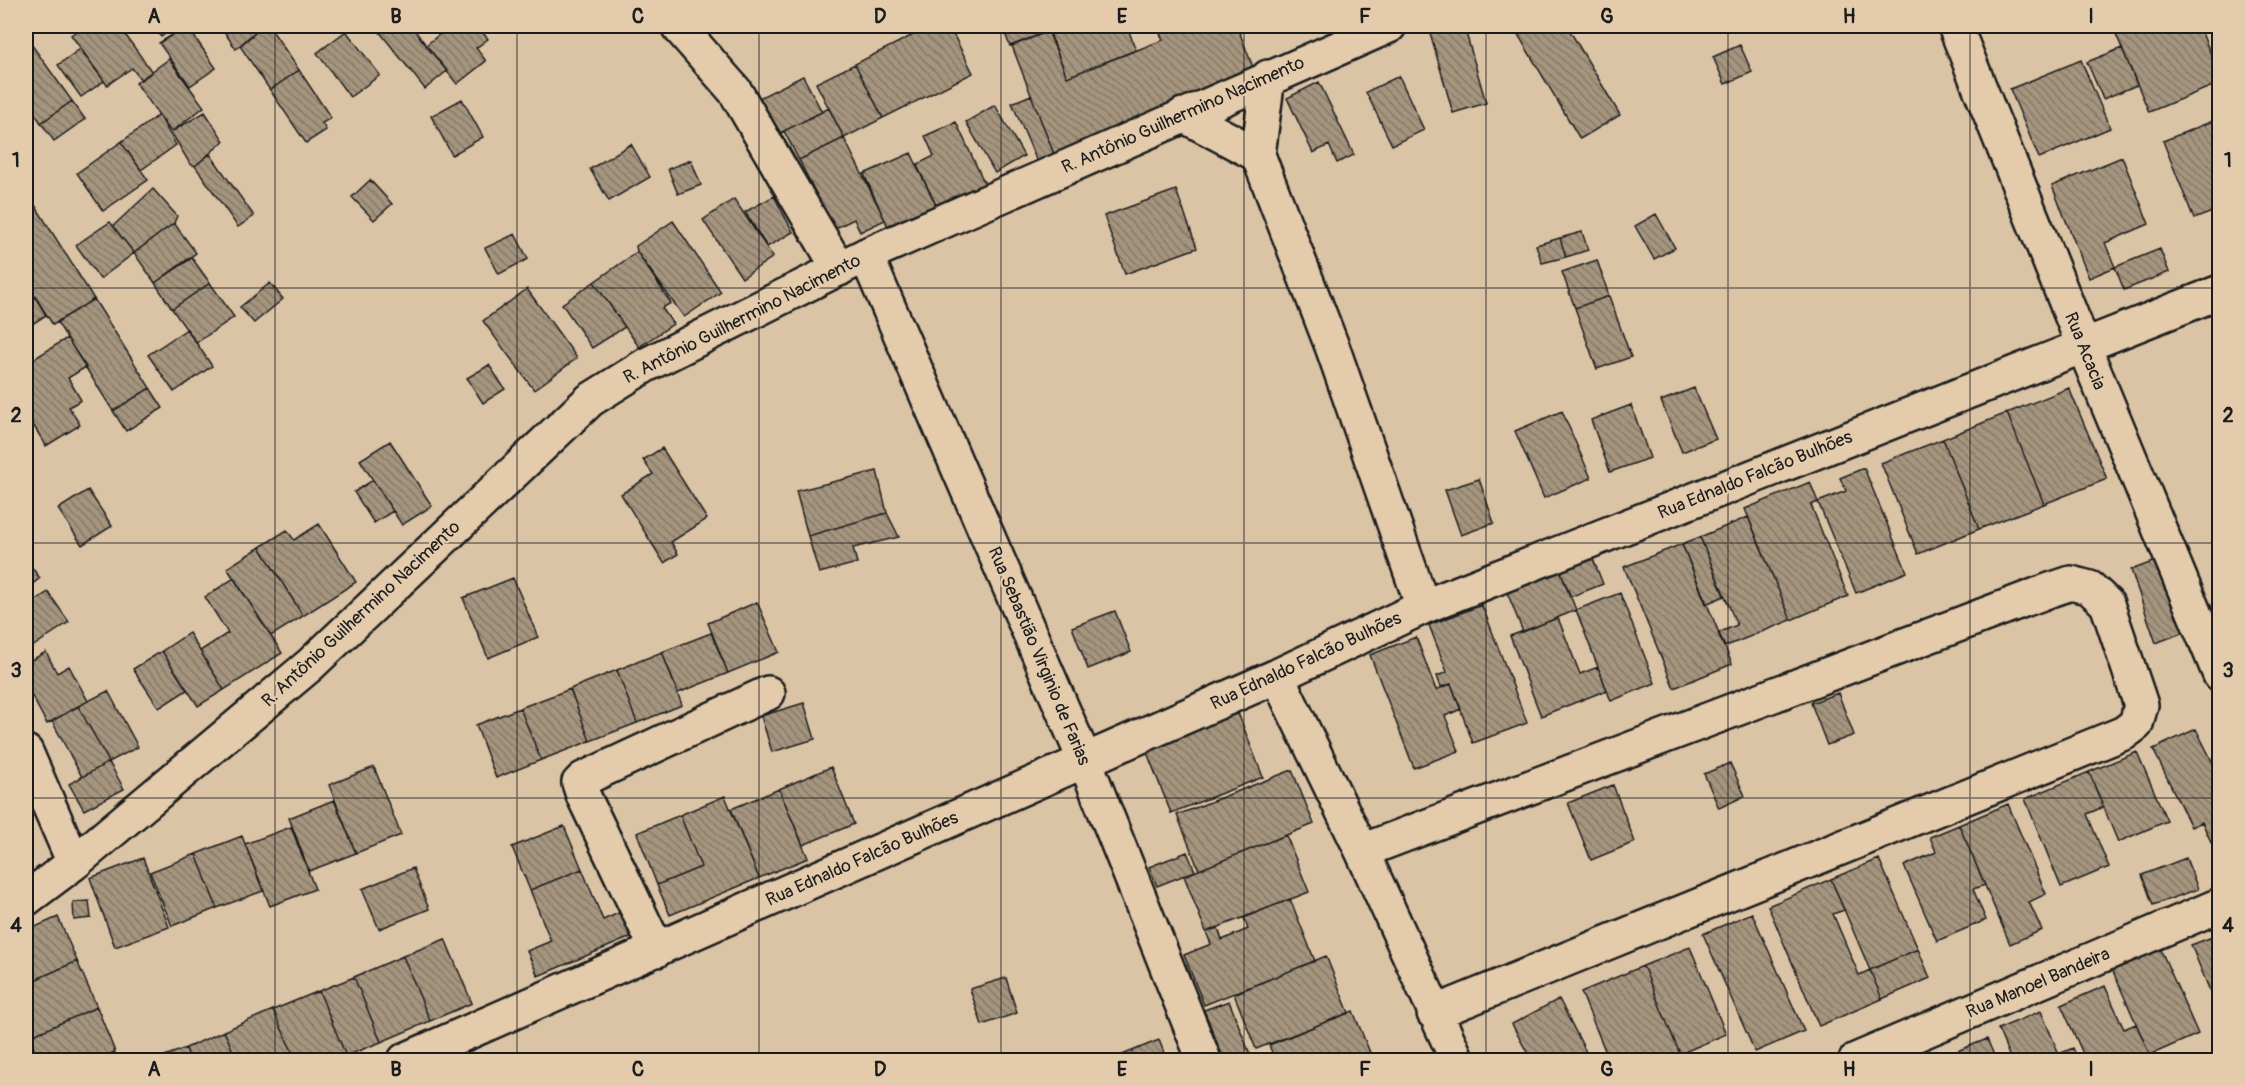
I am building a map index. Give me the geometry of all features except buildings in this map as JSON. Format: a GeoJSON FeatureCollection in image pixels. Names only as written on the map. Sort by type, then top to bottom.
{"type":"FeatureCollection","features":[{"type":"Feature","properties":{"kind":"street","name":"Rua Sebastião Virginio de Farias"},"geometry":{"type":"LineString","coordinates":[[678,26],[735,91],[852,262],[1085,761],[1204,1060]]}},
{"type":"Feature","properties":{"kind":"street","name":"R. Antônio Guilhermino Nacimento"},"geometry":{"type":"LineString","coordinates":[[26,899],[74,863],[310,665],[590,400],[646,365],[852,262],[1268,77],[1389,26]]}},
{"type":"Feature","properties":{"kind":"street","name":"Rua Acacia"},"geometry":{"type":"LineString","coordinates":[[1955,26],[2084,347],[2220,675]]}},
{"type":"Feature","properties":{"kind":"street"},"geometry":{"type":"LineString","coordinates":[[1268,77],[1258,155],[1333,349],[1423,607]]}},
{"type":"Feature","properties":{"kind":"street"},"geometry":{"type":"LineString","coordinates":[[1183,115],[1258,155]]}},
{"type":"Feature","properties":{"kind":"street","name":"Rua Ednaldo Falcão Bulhões"},"geometry":{"type":"LineString","coordinates":[[405,1060],[1085,761],[1276,676],[1423,607],[2220,292]]}},
{"type":"Feature","properties":{"kind":"street"},"geometry":{"type":"LineString","coordinates":[[1362,851],[2050,590],[2071,584],[2090,588],[2107,604],[2141,705],[2136,724],[2124,734],[1434,1013]]}},
{"type":"Feature","properties":{"kind":"street"},"geometry":{"type":"LineString","coordinates":[[1276,676],[1362,851],[1457,1060]]}},
{"type":"Feature","properties":{"kind":"street"},"geometry":{"type":"LineString","coordinates":[[657,950],[579,783],[583,779],[768,693]]}},
{"type":"Feature","properties":{"kind":"street"},"geometry":{"type":"LineString","coordinates":[[26,752],[74,863]]}},
{"type":"Feature","properties":{"kind":"street","name":"Rua Manoel Bandeira"},"geometry":{"type":"LineString","coordinates":[[1856,1060],[2220,905]]}}]}
